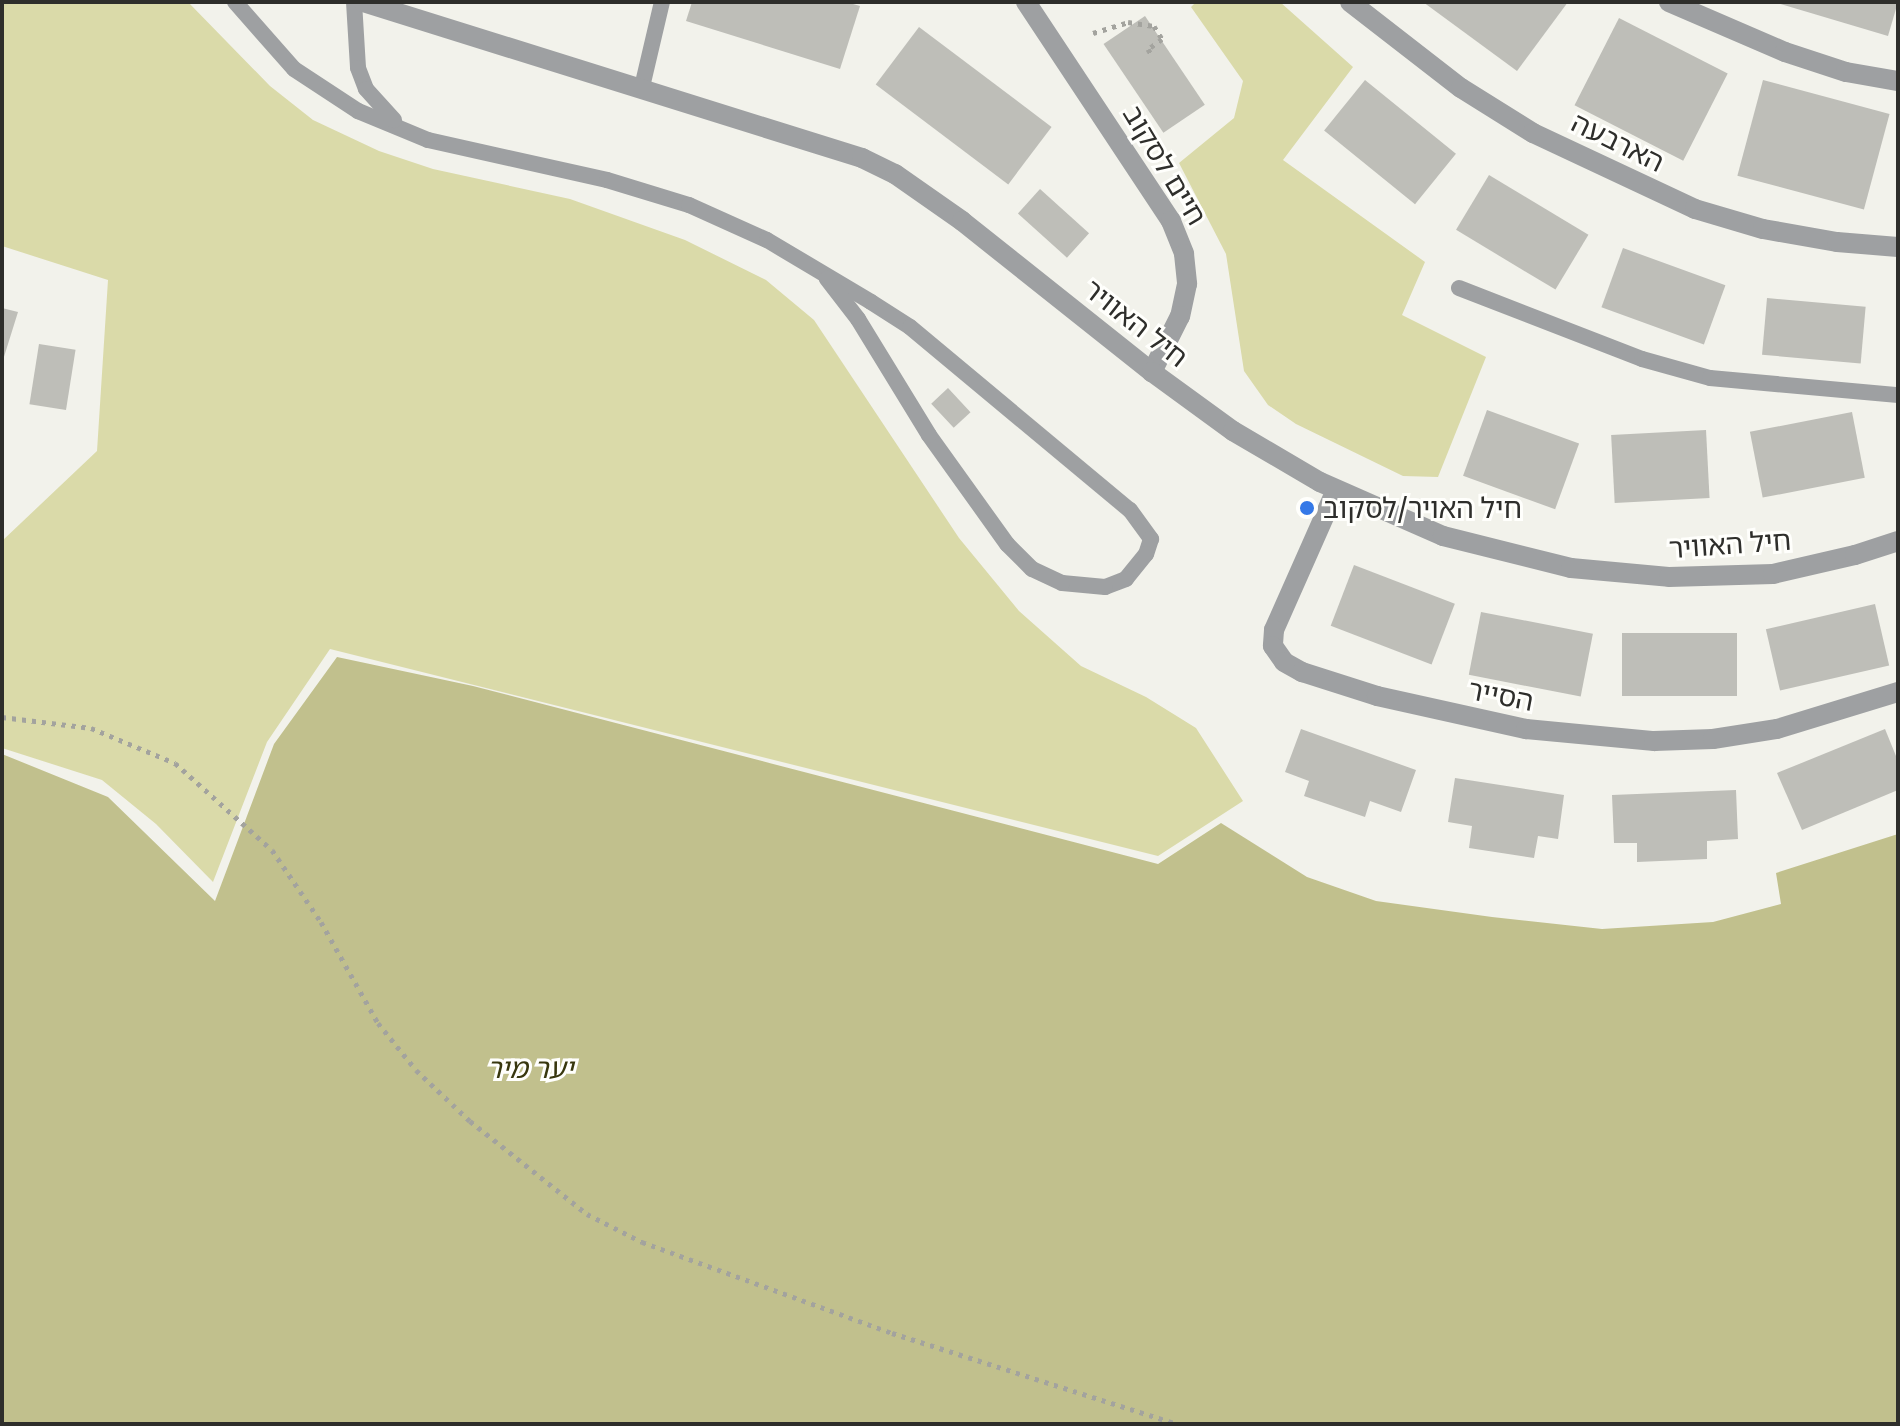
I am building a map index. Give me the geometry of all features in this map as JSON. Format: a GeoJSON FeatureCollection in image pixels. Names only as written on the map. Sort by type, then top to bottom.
{"type":"FeatureCollection","features":[{"type":"Feature","properties":{"kind":"street","name":"חיל האוויר"},"geometry":{"type":"LineString","coordinates":[[363,2],[835,147],[895,174],[962,221],[1152,372],[1233,431],[1336,490],[1443,536],[1507,554],[1627,575],[1669,577],[1773,574],[1855,555],[1898,541]]}},
{"type":"Feature","properties":{"kind":"street","name":"חיים לסקוב"},"geometry":{"type":"LineString","coordinates":[[1026,2],[1171,221],[1184,254],[1187,284],[1180,316],[1152,372]]}},
{"type":"Feature","properties":{"kind":"street","name":"הארבעה"},"geometry":{"type":"LineString","coordinates":[[1350,2],[1378,28],[1461,88],[1533,133],[1695,209],[1792,234],[1898,247]]}},
{"type":"Feature","properties":{"kind":"street"},"geometry":{"type":"LineString","coordinates":[[1669,2],[1785,52],[1846,72],[1898,81]]}},
{"type":"Feature","properties":{"kind":"street","name":"הסייר"},"geometry":{"type":"LineString","coordinates":[[1336,490],[1274,630],[1273,646],[1284,662],[1302,672],[1377,696],[1526,729],[1654,741],[1713,739],[1777,729],[1898,692]]}},
{"type":"Feature","properties":{"kind":"lane"},"geometry":{"type":"LineString","coordinates":[[235,2],[294,69],[358,111],[428,140],[607,180],[689,205],[767,240],[910,327],[1130,510],[1151,539],[1146,554],[1126,579],[1105,587],[1062,583],[1032,569],[1007,544],[929,435],[858,319],[827,279]]}},
{"type":"Feature","properties":{"kind":"lane"},"geometry":{"type":"LineString","coordinates":[[354,2],[355,45],[366,89],[383,111],[406,130]]}},
{"type":"Feature","properties":{"kind":"lane"},"geometry":{"type":"LineString","coordinates":[[642,87],[662,2]]}},
{"type":"Feature","properties":{"kind":"lane"},"geometry":{"type":"LineString","coordinates":[[1459,288],[1642,359],[1710,378],[1898,395]]}},
{"type":"Feature","properties":{"kind":"path"},"geometry":{"type":"LineString","coordinates":[[1093,33],[1128,22],[1154,26],[1162,39],[1148,49],[1151,54]]}},
{"type":"Feature","properties":{"kind":"path"},"geometry":{"type":"LineString","coordinates":[[2,717],[91,728],[175,763],[272,850],[321,922],[378,1023],[416,1070],[470,1121],[587,1214],[642,1242],[892,1333],[1178,1424]]}},
{"type":"Feature","properties":{"kind":"green space"},"geometry":{"type":"Polygon","coordinates":[[[2,2],[188,2],[270,86],[313,120],[379,151],[433,169],[570,199],[685,240],[766,280],[814,320],[959,538],[1019,611],[1081,666],[1146,697],[1196,728],[1243,801],[1158,856],[330,649],[267,742],[213,882],[156,824],[102,780],[2,748],[2,541],[97,451],[108,280],[2,246],[2,2]]]}},
{"type":"Feature","properties":{"kind":"green space"},"geometry":{"type":"Polygon","coordinates":[[[1196,2],[1280,2],[1353,67],[1283,160],[1425,262],[1402,315],[1486,357],[1438,477],[1403,476],[1296,424],[1268,405],[1244,371],[1226,254],[1179,163],[1234,118],[1243,81],[1191,7],[1196,2]]]}},
{"type":"Feature","properties":{"kind":"green space","name":"יער מיר"},"geometry":{"type":"Polygon","coordinates":[[[337,657],[473,686],[1158,864],[1221,823],[1307,877],[1376,901],[1492,917],[1602,929],[1713,922],[1781,904],[1776,873],[1898,834],[1898,1424],[2,1424],[2,754],[108,797],[215,901],[274,744],[337,657]]]}},
{"type":"Feature","properties":{"kind":"building"},"geometry":{"type":"Polygon","coordinates":[[[692,2],[846,2],[860,6],[840,69],[686,21],[692,2]]]}},
{"type":"Feature","properties":{"kind":"building"},"geometry":{"type":"Polygon","coordinates":[[[1423,2],[1568,2],[1517,71],[1423,2]]]}},
{"type":"Feature","properties":{"kind":"building"},"geometry":{"type":"Polygon","coordinates":[[[1774,2],[1898,2],[1888,36],[1774,2]]]}},
{"type":"Feature","properties":{"kind":"building"},"geometry":{"type":"Polygon","coordinates":[[[1145,16],[1205,105],[1163,133],[1104,44],[1145,16]]]}},
{"type":"Feature","properties":{"kind":"building"},"geometry":{"type":"Polygon","coordinates":[[[1619,18],[1728,73],[1683,161],[1575,105],[1619,18]]]}},
{"type":"Feature","properties":{"kind":"building"},"geometry":{"type":"Polygon","coordinates":[[[919,27],[1052,127],[1008,184],[876,85],[919,27]]]}},
{"type":"Feature","properties":{"kind":"building"},"geometry":{"type":"Polygon","coordinates":[[[1365,80],[1456,154],[1415,204],[1324,131],[1365,80]]]}},
{"type":"Feature","properties":{"kind":"building"},"geometry":{"type":"Polygon","coordinates":[[[1763,80],[1890,114],[1864,210],[1737,176],[1763,80]]]}},
{"type":"Feature","properties":{"kind":"building"},"geometry":{"type":"Polygon","coordinates":[[[1489,175],[1588,235],[1555,290],[1456,230],[1489,175]]]}},
{"type":"Feature","properties":{"kind":"building"},"geometry":{"type":"Polygon","coordinates":[[[1040,189],[1089,233],[1067,258],[1018,214],[1040,189]]]}},
{"type":"Feature","properties":{"kind":"building"},"geometry":{"type":"Polygon","coordinates":[[[1623,248],[1725,285],[1704,344],[1601,307],[1623,248]]]}},
{"type":"Feature","properties":{"kind":"building"},"geometry":{"type":"Polygon","coordinates":[[[1767,298],[1866,307],[1861,363],[1762,355],[1767,298]]]}},
{"type":"Feature","properties":{"kind":"building"},"geometry":{"type":"Polygon","coordinates":[[[2,308],[18,312],[3,360],[2,360],[2,308]]]}},
{"type":"Feature","properties":{"kind":"building"},"geometry":{"type":"Polygon","coordinates":[[[39,344],[76,350],[66,410],[29,404],[39,344]]]}},
{"type":"Feature","properties":{"kind":"building"},"geometry":{"type":"Polygon","coordinates":[[[948,388],[971,412],[954,428],[931,404],[948,388]]]}},
{"type":"Feature","properties":{"kind":"building"},"geometry":{"type":"Polygon","coordinates":[[[1487,410],[1579,444],[1555,509],[1463,476],[1487,410]]]}},
{"type":"Feature","properties":{"kind":"building"},"geometry":{"type":"Polygon","coordinates":[[[1852,412],[1865,478],[1763,498],[1750,432],[1852,412]]]}},
{"type":"Feature","properties":{"kind":"building"},"geometry":{"type":"Polygon","coordinates":[[[1706,430],[1710,498],[1615,503],[1611,435],[1706,430]]]}},
{"type":"Feature","properties":{"kind":"building"},"geometry":{"type":"Polygon","coordinates":[[[1354,565],[1455,604],[1432,664],[1331,626],[1354,565]]]}},
{"type":"Feature","properties":{"kind":"building"},"geometry":{"type":"Polygon","coordinates":[[[1875,604],[1889,665],[1780,691],[1766,629],[1875,604]]]}},
{"type":"Feature","properties":{"kind":"building"},"geometry":{"type":"Polygon","coordinates":[[[1481,612],[1593,634],[1581,697],[1469,675],[1481,612]]]}},
{"type":"Feature","properties":{"kind":"building"},"geometry":{"type":"Polygon","coordinates":[[[1622,633],[1737,633],[1737,696],[1622,696],[1622,633]]]}},
{"type":"Feature","properties":{"kind":"building"},"geometry":{"type":"Polygon","coordinates":[[[1301,729],[1416,770],[1401,812],[1370,801],[1365,817],[1304,796],[1309,781],[1285,772],[1301,729]]]}},
{"type":"Feature","properties":{"kind":"building"},"geometry":{"type":"Polygon","coordinates":[[[1885,729],[1898,761],[1898,790],[1802,830],[1777,773],[1885,729]]]}},
{"type":"Feature","properties":{"kind":"building"},"geometry":{"type":"Polygon","coordinates":[[[1455,778],[1564,795],[1558,839],[1538,836],[1534,858],[1469,848],[1472,826],[1448,822],[1455,778]]]}},
{"type":"Feature","properties":{"kind":"building"},"geometry":{"type":"Polygon","coordinates":[[[1736,790],[1738,839],[1707,841],[1707,859],[1637,862],[1637,843],[1614,843],[1612,795],[1736,790]]]}},
{"type":"Feature","properties":{"kind":"place","name":"חיל האויר/לסקוב"},"geometry":{"type":"Point","coordinates":[1307,508]}}]}
